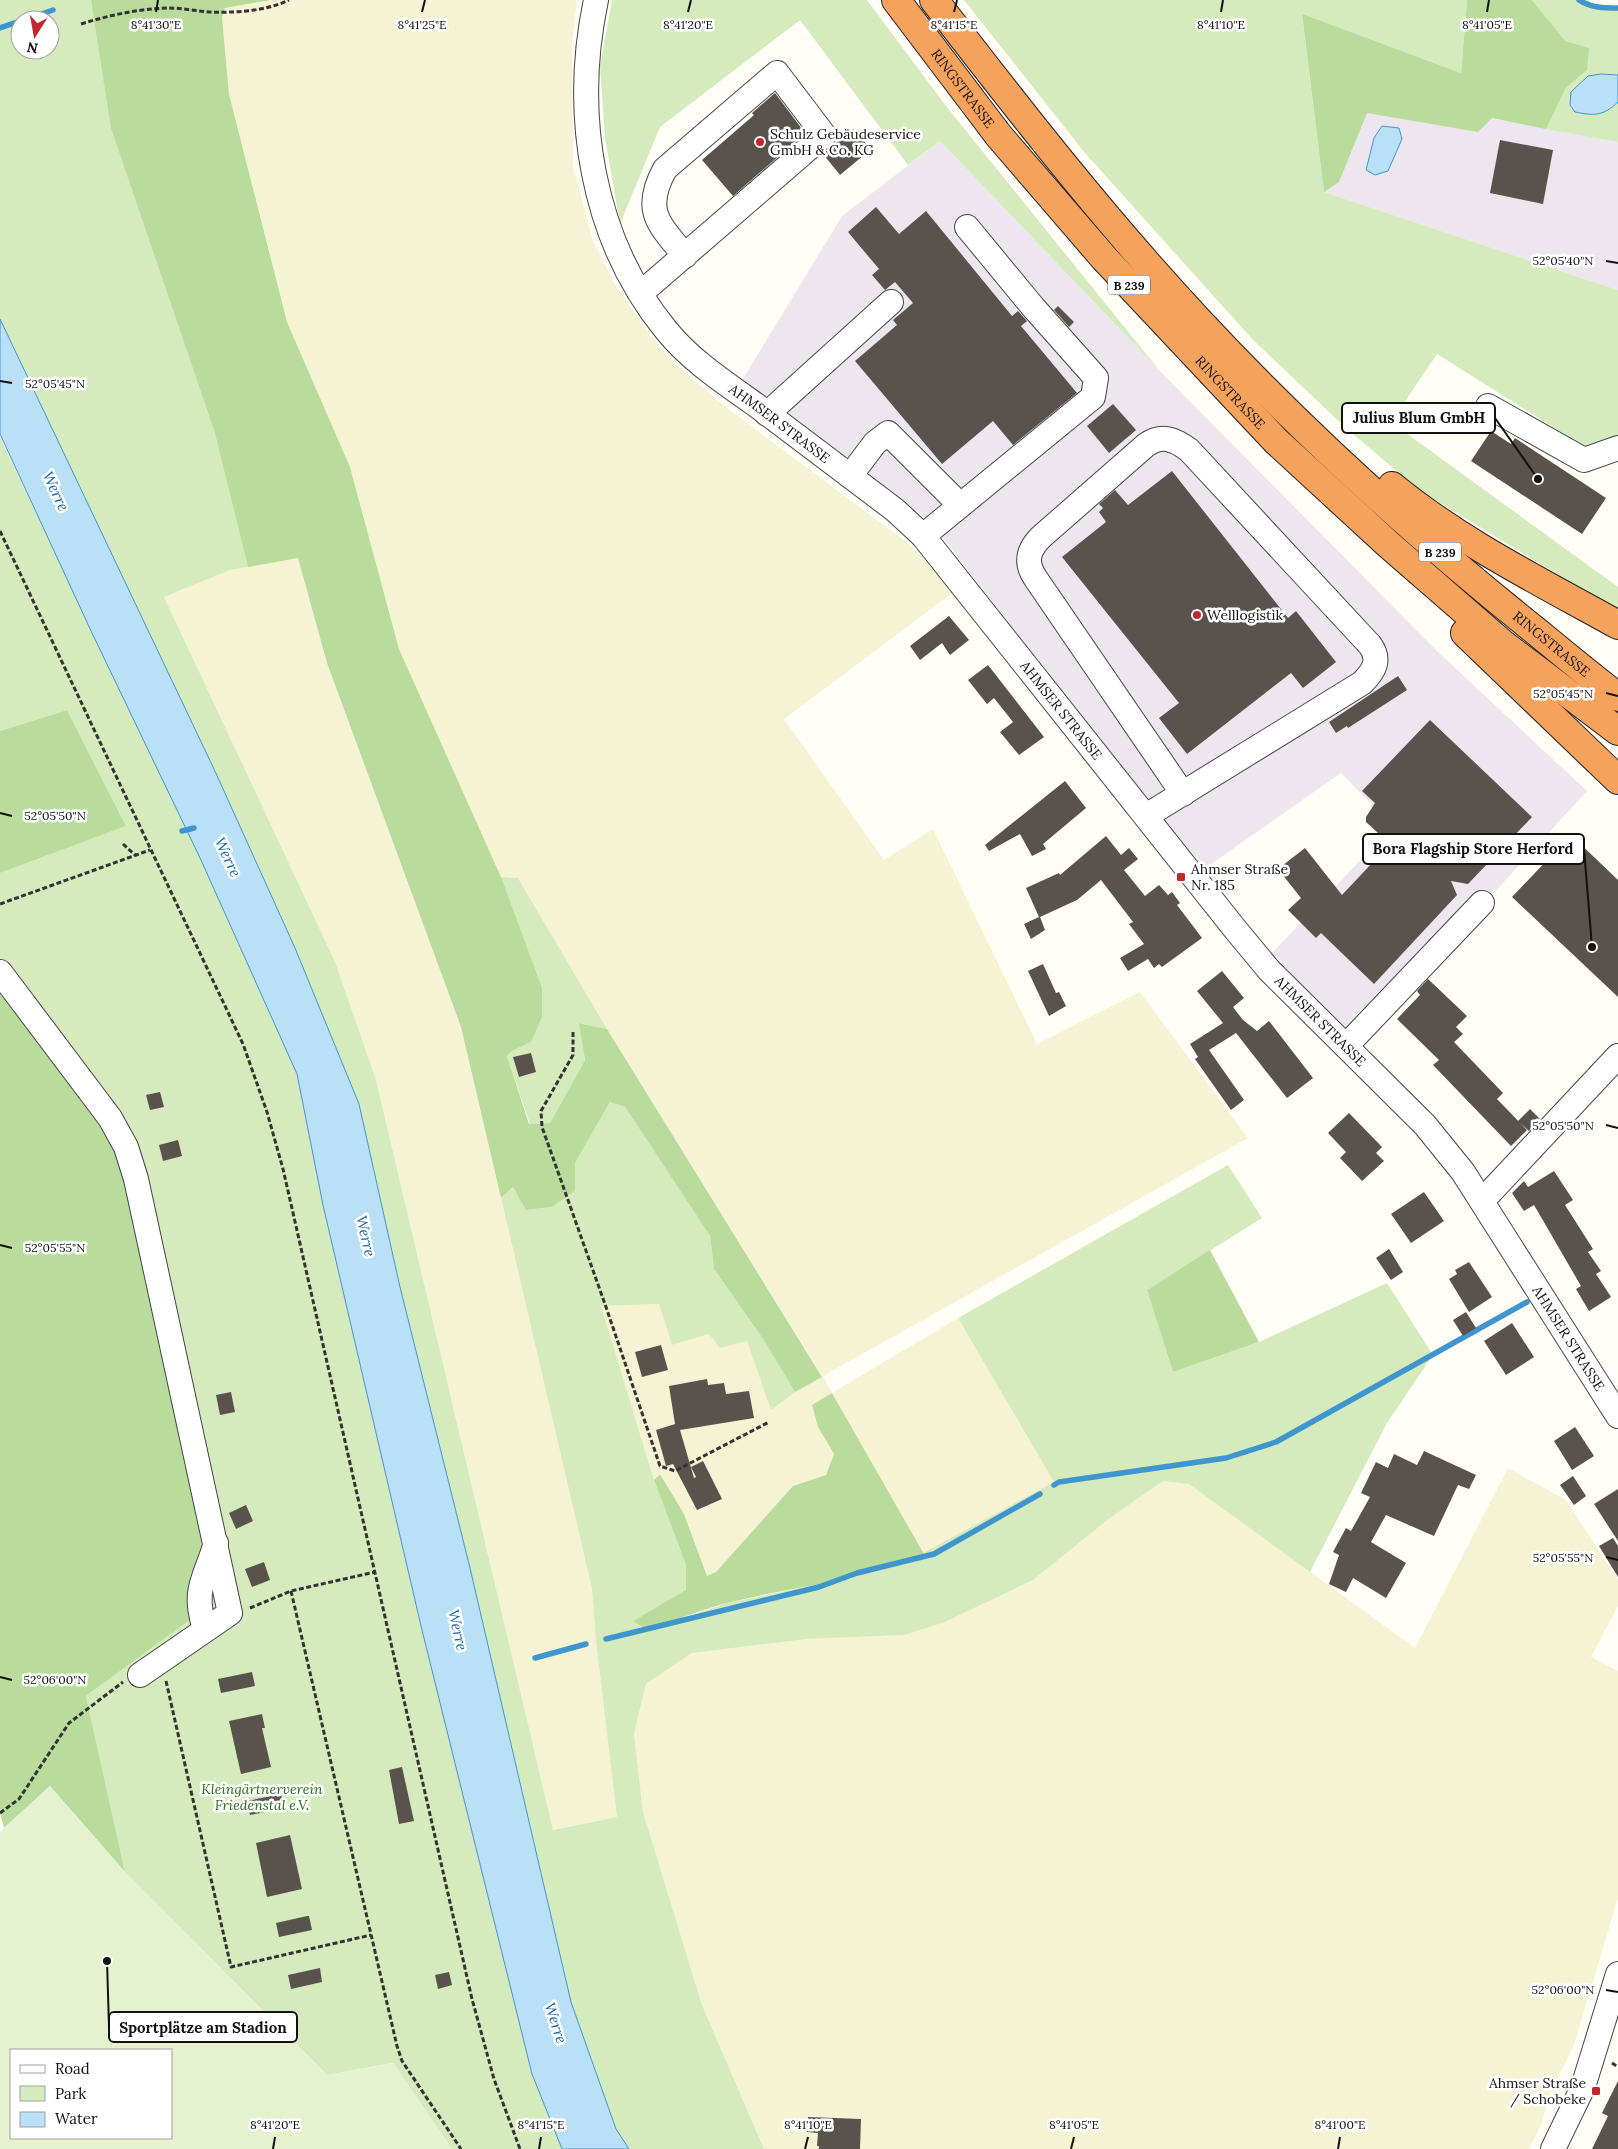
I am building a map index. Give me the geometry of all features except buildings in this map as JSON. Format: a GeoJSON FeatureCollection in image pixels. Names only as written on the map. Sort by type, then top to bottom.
{"type":"FeatureCollection","features":[{"type":"Feature","properties":{"kind":"highway","name":"RINGSTRASSE"},"geometry":{"type":"LineString","coordinates":[[896,0],[999,136],[1110,265],[1276,441],[1389,546],[1504,645],[1618,731]]}},
{"type":"Feature","properties":{"kind":"highway","name":"RINGSTRASSE"},"geometry":{"type":"LineString","coordinates":[[934,0],[1050,150],[1197,318],[1273,396],[1357,478],[1465,575],[1618,697]]}},
{"type":"Feature","properties":{"kind":"highway"},"geometry":{"type":"LineString","coordinates":[[1273,396],[1319,423],[1415,505],[1506,563],[1618,625]]}},
{"type":"Feature","properties":{"kind":"highway"},"geometry":{"type":"LineString","coordinates":[[1389,546],[1397,570],[1618,780]]}},
{"type":"Feature","properties":{"kind":"street","name":"AHMSER STRASSE"},"geometry":{"type":"LineString","coordinates":[[596,0],[588,35],[585,87],[588,136],[592,162],[607,222],[641,293],[666,331],[700,362],[895,510],[923,536],[1269,970],[1425,1125],[1482,1201],[1569,1342],[1618,1416]]}},
{"type":"Feature","properties":{"kind":"street"},"geometry":{"type":"LineString","coordinates":[[641,293],[685,256],[824,135],[777,73],[666,169],[656,185],[654,203],[657,221],[685,256]]}},
{"type":"Feature","properties":{"kind":"street"},"geometry":{"type":"LineString","coordinates":[[923,536],[1092,397],[1096,378],[1033,307],[968,227]]}},
{"type":"Feature","properties":{"kind":"street"},"geometry":{"type":"LineString","coordinates":[[767,414],[892,302]]}},
{"type":"Feature","properties":{"kind":"street"},"geometry":{"type":"LineString","coordinates":[[1488,406],[1584,460],[1618,448]]}},
{"type":"Feature","properties":{"kind":"street"},"geometry":{"type":"LineString","coordinates":[[850,476],[875,442],[888,433],[960,505]]}},
{"type":"Feature","properties":{"kind":"street"},"geometry":{"type":"LineString","coordinates":[[1146,816],[1183,794],[1362,683],[1376,663],[1376,653],[1370,645],[1189,450],[1176,441],[1166,439],[1154,440],[1146,445],[1041,537],[1032,547],[1028,562],[1029,568],[1036,580],[1183,794]]}},
{"type":"Feature","properties":{"kind":"street"},"geometry":{"type":"LineString","coordinates":[[1346,1046],[1482,903]]}},
{"type":"Feature","properties":{"kind":"street"},"geometry":{"type":"LineString","coordinates":[[0,972],[110,1118],[126,1146],[136,1179],[216,1542],[230,1613],[150,1669]]}},
{"type":"Feature","properties":{"kind":"street"},"geometry":{"type":"LineString","coordinates":[[1482,1201],[1618,1056]]}},
{"type":"Feature","properties":{"kind":"street"},"geometry":{"type":"LineString","coordinates":[[205,1629],[198,1608],[198,1594],[216,1542]]}},
{"type":"Feature","properties":{"kind":"street"},"geometry":{"type":"LineString","coordinates":[[1553,2149],[1583,2087],[1614,2002],[1618,1974]]}},
{"type":"Feature","properties":{"kind":"path"},"geometry":{"type":"LineString","coordinates":[[81,24],[117,13],[143,9],[170,8],[235,12],[261,9],[289,0]]}},
{"type":"Feature","properties":{"kind":"path"},"geometry":{"type":"LineString","coordinates":[[0,531],[242,1044],[267,1112],[285,1179],[472,2000],[494,2079],[520,2149]]}},
{"type":"Feature","properties":{"kind":"path"},"geometry":{"type":"LineString","coordinates":[[123,844],[135,855]]}},
{"type":"Feature","properties":{"kind":"path"},"geometry":{"type":"LineString","coordinates":[[0,904],[150,850]]}},
{"type":"Feature","properties":{"kind":"path"},"geometry":{"type":"LineString","coordinates":[[573,1032],[573,1055],[541,1111],[542,1127],[660,1466],[675,1471],[769,1422]]}},
{"type":"Feature","properties":{"kind":"path"},"geometry":{"type":"LineString","coordinates":[[230,1613],[240,1613],[270,1598],[291,1591],[375,1572]]}},
{"type":"Feature","properties":{"kind":"path"},"geometry":{"type":"LineString","coordinates":[[291,1591],[370,1935],[402,2061],[461,2149]]}},
{"type":"Feature","properties":{"kind":"path"},"geometry":{"type":"LineString","coordinates":[[0,1813],[19,1799],[69,1723],[125,1680],[150,1669],[231,1967],[370,1935]]}},
{"type":"Feature","properties":{"kind":"shaded area"},"geometry":{"type":"Polygon","coordinates":[[[271,0],[577,0],[572,43],[573,166],[592,238],[614,283],[649,334],[675,363],[723,405],[909,544],[955,591],[784,719],[884,860],[933,829],[1037,1044],[1140,992],[1248,1138],[823,1376],[832,1393],[818,1427],[834,1454],[826,1475],[793,1486],[716,1572],[707,1576],[684,1514],[660,1474],[654,1480],[600,1306],[659,1304],[672,1345],[709,1334],[747,1341],[771,1409],[822,1376],[607,1029],[518,878],[501,877],[399,649],[350,467],[287,322],[229,94],[222,17],[225,8],[271,0]]]}},
{"type":"Feature","properties":{"kind":"shaded area"},"geometry":{"type":"Polygon","coordinates":[[[1353,92],[1618,142],[1618,290],[1324,192],[1353,92]]]}},
{"type":"Feature","properties":{"kind":"shaded area"},"geometry":{"type":"Polygon","coordinates":[[[940,141],[1159,370],[1437,651],[1587,791],[1451,940],[1354,1040],[1272,953],[1393,826],[1341,773],[1200,872],[930,521],[741,382],[842,216],[940,141]]]}},
{"type":"Feature","properties":{"kind":"shaded area"},"geometry":{"type":"Polygon","coordinates":[[[298,557],[327,663],[461,1027],[592,1589],[596,1642],[617,1817],[553,1830],[376,1080],[164,597],[230,570],[298,557]]]}},
{"type":"Feature","properties":{"kind":"shaded area"},"geometry":{"type":"Polygon","coordinates":[[[958,1318],[1055,1481],[924,1554],[832,1393],[958,1318]]]}},
{"type":"Feature","properties":{"kind":"shaded area"},"geometry":{"type":"Polygon","coordinates":[[[1508,1468],[1566,1500],[1618,1580],[1618,1606],[1591,1657],[1618,1671],[1618,1898],[1574,2045],[1549,2097],[1541,2125],[1529,2149],[764,2149],[702,2005],[643,1812],[634,1734],[646,1684],[692,1653],[807,1639],[904,1635],[945,1622],[1033,1580],[1110,1518],[1163,1481],[1189,1484],[1415,1648],[1508,1468]]]}},
{"type":"Feature","properties":{"kind":"green space"},"geometry":{"type":"Polygon","coordinates":[[[0,0],[91,0],[97,31],[214,430],[248,567],[230,570],[164,597],[335,962],[376,1080],[553,1830],[617,1817],[596,1642],[592,1589],[501,1198],[513,1187],[527,1210],[552,1207],[575,1191],[575,1163],[610,1102],[625,1107],[710,1236],[714,1269],[763,1339],[795,1392],[771,1410],[747,1341],[720,1348],[709,1334],[672,1345],[659,1304],[601,1306],[654,1480],[686,1565],[686,1591],[633,1621],[647,1630],[727,1603],[844,1579],[910,1560],[1054,1482],[958,1318],[1228,1165],[1262,1218],[1147,1290],[1173,1372],[1259,1342],[1387,1283],[1433,1355],[1387,1423],[1310,1572],[1189,1484],[1163,1481],[1110,1518],[1033,1580],[945,1622],[904,1635],[807,1639],[692,1653],[646,1684],[634,1734],[643,1812],[702,2005],[764,2149],[629,2149],[616,2129],[571,2002],[470,1568],[400,1287],[359,1105],[295,948],[214,769],[0,319],[0,0]]]}},
{"type":"Feature","properties":{"kind":"green space"},"geometry":{"type":"Polygon","coordinates":[[[91,0],[271,0],[225,8],[222,17],[229,94],[287,322],[350,467],[399,649],[501,877],[542,988],[542,1017],[531,1042],[512,1051],[507,1056],[529,1124],[550,1123],[585,1060],[579,1023],[607,1029],[822,1377],[795,1392],[763,1339],[714,1269],[710,1236],[625,1107],[610,1102],[575,1163],[575,1191],[552,1207],[526,1210],[513,1187],[501,1198],[461,1027],[327,663],[298,558],[248,567],[214,430],[111,128],[91,0]]]}},
{"type":"Feature","properties":{"kind":"green space"},"geometry":{"type":"Polygon","coordinates":[[[612,0],[867,0],[946,106],[1159,370],[940,141],[908,165],[800,20],[660,127],[620,224],[605,138],[600,66],[612,0]]]}},
{"type":"Feature","properties":{"kind":"green space"},"geometry":{"type":"Polygon","coordinates":[[[964,0],[1467,0],[1461,73],[1302,15],[1324,192],[1618,290],[1618,444],[1608,438],[1583,446],[1437,354],[1391,422],[1618,587],[1618,608],[1580,588],[1419,490],[1346,428],[1253,340],[1085,153],[964,0]]]}},
{"type":"Feature","properties":{"kind":"green space"},"geometry":{"type":"Polygon","coordinates":[[[1467,0],[1532,0],[1565,41],[1589,48],[1587,70],[1566,88],[1546,129],[1492,118],[1478,132],[1367,113],[1339,182],[1324,192],[1302,14],[1461,73],[1467,0]]]}},
{"type":"Feature","properties":{"kind":"green space"},"geometry":{"type":"Polygon","coordinates":[[[1532,0],[1588,0],[1593,4],[1618,7],[1618,75],[1601,74],[1575,112],[1598,114],[1608,110],[1618,102],[1618,142],[1546,129],[1566,88],[1587,70],[1532,0]]]}},
{"type":"Feature","properties":{"kind":"green space","name":"Kleingärtnerverein Friedenstal e.V."},"geometry":{"type":"Polygon","coordinates":[[[0,437],[201,860],[297,1074],[323,1205],[421,1626],[532,2074],[562,2149],[452,2149],[393,2063],[327,2075],[125,1872],[86,1696],[190,1620],[0,986],[0,873],[126,826],[67,710],[0,731],[0,437]]]}},
{"type":"Feature","properties":{"kind":"green space"},"geometry":{"type":"Polygon","coordinates":[[[67,710],[126,826],[0,873],[0,731],[67,710]]]}},
{"type":"Feature","properties":{"kind":"green space"},"geometry":{"type":"Polygon","coordinates":[[[501,877],[518,878],[607,1029],[580,1023],[585,1060],[550,1123],[530,1124],[507,1056],[512,1051],[531,1042],[501,877]]]}},
{"type":"Feature","properties":{"kind":"green space"},"geometry":{"type":"Polygon","coordinates":[[[0,986],[119,1150],[207,1537],[190,1620],[86,1696],[125,1872],[50,1786],[4,1828],[0,1812],[0,986]]]}},
{"type":"Feature","properties":{"kind":"green space"},"geometry":{"type":"Polygon","coordinates":[[[1210,1250],[1259,1342],[1173,1372],[1147,1290],[1210,1250]]]}},
{"type":"Feature","properties":{"kind":"green space"},"geometry":{"type":"Polygon","coordinates":[[[832,1393],[924,1554],[876,1571],[852,1577],[727,1603],[647,1630],[633,1621],[686,1590],[686,1565],[654,1480],[660,1474],[684,1514],[707,1576],[716,1572],[793,1486],[826,1475],[834,1454],[818,1427],[812,1405],[832,1393]]]}},
{"type":"Feature","properties":{"kind":"green space"},"geometry":{"type":"Polygon","coordinates":[[[50,1786],[125,1872],[327,2075],[393,2063],[452,2149],[0,2149],[0,1832],[50,1786]]]}},
{"type":"Feature","properties":{"kind":"water"},"geometry":{"type":"Polygon","coordinates":[[[1601,74],[1618,75],[1618,102],[1608,110],[1598,114],[1575,112],[1570,105],[1571,92],[1588,76],[1601,74]]]}},
{"type":"Feature","properties":{"kind":"water"},"geometry":{"type":"Polygon","coordinates":[[[1382,126],[1399,128],[1402,139],[1388,171],[1375,175],[1366,170],[1374,138],[1382,126]]]}},
{"type":"Feature","properties":{"kind":"water","name":"Werre"},"geometry":{"type":"Polygon","coordinates":[[[0,319],[214,769],[295,948],[359,1104],[400,1287],[470,1568],[571,2002],[616,2129],[629,2149],[562,2149],[532,2074],[421,1626],[323,1205],[297,1074],[201,860],[92,633],[0,434],[0,319]]]}},
{"type":"Feature","properties":{"kind":"waterway"},"geometry":{"type":"LineString","coordinates":[[1579,0],[1593,6],[1618,8]]}},
{"type":"Feature","properties":{"kind":"waterway"},"geometry":{"type":"LineString","coordinates":[[0,28],[10,24]]}},
{"type":"Feature","properties":{"kind":"waterway"},"geometry":{"type":"LineString","coordinates":[[182,831],[194,828]]}},
{"type":"Feature","properties":{"kind":"waterway"},"geometry":{"type":"LineString","coordinates":[[1054,1485],[1059,1482],[1226,1458],[1276,1442],[1527,1302]]}},
{"type":"Feature","properties":{"kind":"waterway"},"geometry":{"type":"LineString","coordinates":[[606,1639],[819,1587],[857,1573],[934,1554],[1040,1494]]}},
{"type":"Feature","properties":{"kind":"waterway"},"geometry":{"type":"LineString","coordinates":[[535,1658],[586,1644]]}},
{"type":"Feature","properties":{"kind":"place","name":"Schulz Gebäudeservice GmbH & Co. KG"},"geometry":{"type":"Point","coordinates":[760,142]}},
{"type":"Feature","properties":{"kind":"place","name":"Julius Blum GmbH"},"geometry":{"type":"Point","coordinates":[1538,479]}},
{"type":"Feature","properties":{"kind":"place","name":"Welllogistik"},"geometry":{"type":"Point","coordinates":[1197,615]}},
{"type":"Feature","properties":{"kind":"place","name":"Ahmser Straße Nr. 185"},"geometry":{"type":"Point","coordinates":[1181,877]}},
{"type":"Feature","properties":{"kind":"place","name":"Bora Flagship Store Herford"},"geometry":{"type":"Point","coordinates":[1592,947]}},
{"type":"Feature","properties":{"kind":"place","name":"Sportplätze am Stadion"},"geometry":{"type":"Point","coordinates":[107,1961]}},
{"type":"Feature","properties":{"kind":"place","name":"Ahmser Straße / Schobeke"},"geometry":{"type":"Point","coordinates":[1596,2091]}}]}
